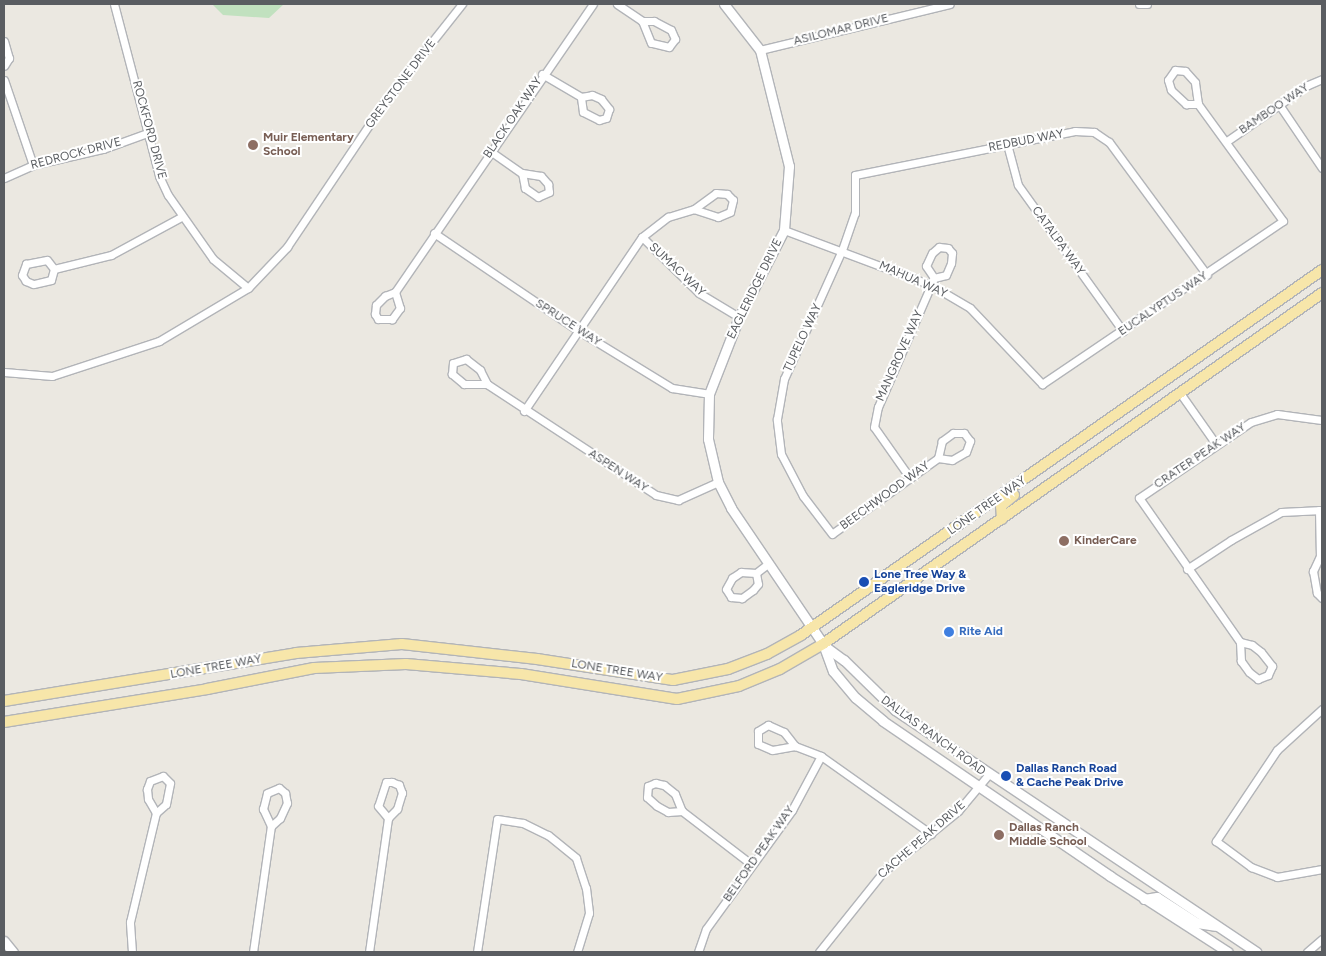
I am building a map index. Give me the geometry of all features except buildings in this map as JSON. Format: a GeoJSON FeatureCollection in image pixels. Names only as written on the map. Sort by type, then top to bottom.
{"type":"FeatureCollection","features":[{"type":"Feature","properties":{"kind":"main road","name":"LONE TREE WAY"},"geometry":{"type":"LineString","coordinates":[[4,701],[296,653],[402,644],[537,659],[673,680],[728,669],[767,654],[812,628],[1322,270]]}},
{"type":"Feature","properties":{"kind":"main road","name":"LONE TREE WAY"},"geometry":{"type":"LineString","coordinates":[[4,722],[207,689],[314,668],[406,664],[521,674],[677,699],[739,686],[780,668],[823,644],[1322,293]]}},
{"type":"Feature","properties":{"kind":"main road"},"geometry":{"type":"LineString","coordinates":[[1002,519],[1000,511],[1006,501],[1049,469],[1055,458]]}},
{"type":"Feature","properties":{"kind":"street","name":"ROCKFORD DRIVE"},"geometry":{"type":"LineString","coordinates":[[114,4],[150,132],[159,176],[181,217],[213,259],[248,288]]}},
{"type":"Feature","properties":{"kind":"street","name":"GREYSTONE DRIVE"},"geometry":{"type":"LineString","coordinates":[[4,372],[52,376],[159,341],[248,288],[287,247],[385,101],[462,4]]}},
{"type":"Feature","properties":{"kind":"street","name":"BLACK OAK WAY"},"geometry":{"type":"LineString","coordinates":[[394,292],[542,74],[593,4]]}},
{"type":"Feature","properties":{"kind":"street"},"geometry":{"type":"LineString","coordinates":[[617,4],[642,21],[654,22],[671,30],[675,38],[669,48],[651,43],[642,21]]}},
{"type":"Feature","properties":{"kind":"street","name":"EAGLERIDGE DRIVE"},"geometry":{"type":"LineString","coordinates":[[724,4],[760,50],[789,166],[784,230],[739,317],[709,394],[708,439],[718,482],[730,508],[823,644]]}},
{"type":"Feature","properties":{"kind":"street","name":"ASILOMAR DRIVE"},"geometry":{"type":"LineString","coordinates":[[760,50],[950,4]]}},
{"type":"Feature","properties":{"kind":"street"},"geometry":{"type":"LineString","coordinates":[[1139,4],[1147,4]]}},
{"type":"Feature","properties":{"kind":"street"},"geometry":{"type":"LineString","coordinates":[[4,42],[9,58],[4,66]]}},
{"type":"Feature","properties":{"kind":"street"},"geometry":{"type":"LineString","coordinates":[[1198,104],[1186,104],[1171,90],[1168,80],[1175,70],[1185,71],[1196,82],[1198,104],[1227,141]]}},
{"type":"Feature","properties":{"kind":"street"},"geometry":{"type":"LineString","coordinates":[[542,74],[581,98]]}},
{"type":"Feature","properties":{"kind":"street","name":"BAMBOO WAY"},"geometry":{"type":"LineString","coordinates":[[1227,141],[1308,85],[1322,79]]}},
{"type":"Feature","properties":{"kind":"street"},"geometry":{"type":"LineString","coordinates":[[4,80],[33,165]]}},
{"type":"Feature","properties":{"kind":"street"},"geometry":{"type":"LineString","coordinates":[[1280,106],[1322,168]]}},
{"type":"Feature","properties":{"kind":"street","name":"REDBUD WAY"},"geometry":{"type":"LineString","coordinates":[[842,250],[855,213],[855,175],[1074,131],[1094,132],[1108,142],[1207,275]]}},
{"type":"Feature","properties":{"kind":"street","name":"REDROCK DRIVE"},"geometry":{"type":"LineString","coordinates":[[4,178],[33,165],[103,149],[150,132]]}},
{"type":"Feature","properties":{"kind":"street","name":"EUCALYPTUS WAY"},"geometry":{"type":"LineString","coordinates":[[1042,384],[1207,275],[1283,221],[1227,141]]}},
{"type":"Feature","properties":{"kind":"street","name":"CATALPA WAY"},"geometry":{"type":"LineString","coordinates":[[1006,144],[1018,185],[1123,331]]}},
{"type":"Feature","properties":{"kind":"street"},"geometry":{"type":"LineString","coordinates":[[490,151],[522,173]]}},
{"type":"Feature","properties":{"kind":"street"},"geometry":{"type":"LineString","coordinates":[[524,410],[642,237],[668,218],[694,209],[716,193],[727,194],[733,200],[730,212],[718,217],[694,209]]}},
{"type":"Feature","properties":{"kind":"street"},"geometry":{"type":"LineString","coordinates":[[54,269],[111,255],[181,217]]}},
{"type":"Feature","properties":{"kind":"street","name":"MAHUA WAY"},"geometry":{"type":"LineString","coordinates":[[784,230],[933,282],[970,308],[1042,384]]}},
{"type":"Feature","properties":{"kind":"street","name":"SPRUCE WAY"},"geometry":{"type":"LineString","coordinates":[[434,233],[579,331],[672,388],[709,394]]}},
{"type":"Feature","properties":{"kind":"street","name":"SUMAC WAY"},"geometry":{"type":"LineString","coordinates":[[642,237],[699,293],[739,317]]}},
{"type":"Feature","properties":{"kind":"street"},"geometry":{"type":"LineString","coordinates":[[939,247],[948,248],[952,253],[946,275],[933,282],[926,266],[932,253],[939,247]]}},
{"type":"Feature","properties":{"kind":"street","name":"TUPELO WAY"},"geometry":{"type":"LineString","coordinates":[[832,534],[803,496],[782,454],[777,419],[784,379],[842,250]]}},
{"type":"Feature","properties":{"kind":"street"},"geometry":{"type":"LineString","coordinates":[[47,260],[54,269],[51,280],[33,284],[22,275],[26,264],[47,260]]}},
{"type":"Feature","properties":{"kind":"street","name":"MANGROVE WAY"},"geometry":{"type":"LineString","coordinates":[[910,478],[874,427],[878,407],[933,282]]}},
{"type":"Feature","properties":{"kind":"street"},"geometry":{"type":"LineString","coordinates":[[466,359],[480,370],[487,384],[464,384],[452,374],[453,363],[466,359]]}},
{"type":"Feature","properties":{"kind":"street","name":"ASPEN WAY"},"geometry":{"type":"LineString","coordinates":[[487,384],[656,495],[678,500],[718,482]]}},
{"type":"Feature","properties":{"kind":"street"},"geometry":{"type":"LineString","coordinates":[[1180,393],[1216,444]]}},
{"type":"Feature","properties":{"kind":"street","name":"CRATER PEAK WAY"},"geometry":{"type":"LineString","coordinates":[[1187,569],[1139,498],[1251,422],[1277,414],[1322,420]]}},
{"type":"Feature","properties":{"kind":"street","name":"BEECHWOOD WAY"},"geometry":{"type":"LineString","coordinates":[[832,534],[938,458],[942,441],[953,433],[964,433],[970,441],[966,452],[952,460],[938,458]]}},
{"type":"Feature","properties":{"kind":"street"},"geometry":{"type":"LineString","coordinates":[[1240,642],[1252,645],[1261,652],[1272,666],[1268,676],[1258,678],[1249,672],[1241,661],[1240,642],[1187,569],[1230,540],[1281,512],[1321,510],[1321,557],[1313,571],[1317,593],[1322,598]]}},
{"type":"Feature","properties":{"kind":"street"},"geometry":{"type":"LineString","coordinates":[[756,573],[758,584],[753,590],[742,598],[731,597],[726,589],[732,578],[741,572],[756,573],[768,563]]}},
{"type":"Feature","properties":{"kind":"street","name":"DALLAS RANCH ROAD"},"geometry":{"type":"LineString","coordinates":[[823,644],[844,660],[896,710],[988,775],[1256,952]]}},
{"type":"Feature","properties":{"kind":"street","name":"DALLAS RANCH ROAD"},"geometry":{"type":"LineString","coordinates":[[823,644],[833,671],[856,698],[883,720],[1144,899],[1228,952]]}},
{"type":"Feature","properties":{"kind":"street"},"geometry":{"type":"LineString","coordinates":[[1322,709],[1277,750],[1216,841],[1251,867],[1277,877],[1322,869]]}},
{"type":"Feature","properties":{"kind":"street"},"geometry":{"type":"LineString","coordinates":[[795,746],[772,750],[758,744],[758,731],[768,725],[784,732],[795,746],[821,756],[931,834]]}},
{"type":"Feature","properties":{"kind":"street","name":"BELFORD PEAK WAY"},"geometry":{"type":"LineString","coordinates":[[698,952],[706,929],[751,864],[792,810],[821,756]]}},
{"type":"Feature","properties":{"kind":"street","name":"CACHE PEAK DRIVE"},"geometry":{"type":"LineString","coordinates":[[819,952],[883,872],[931,834],[981,786],[988,775]]}},
{"type":"Feature","properties":{"kind":"street"},"geometry":{"type":"LineString","coordinates":[[132,952],[130,922],[156,813],[166,804],[170,784],[164,776],[150,781],[147,789],[148,799],[156,813]]}},
{"type":"Feature","properties":{"kind":"street"},"geometry":{"type":"LineString","coordinates":[[369,952],[388,818],[397,809],[402,793],[398,785],[392,782],[386,782],[378,806],[388,818]]}},
{"type":"Feature","properties":{"kind":"street"},"geometry":{"type":"LineString","coordinates":[[682,811],[668,812],[658,806],[647,797],[648,786],[655,783],[664,785],[675,794],[682,811],[751,864]]}},
{"type":"Feature","properties":{"kind":"street"},"geometry":{"type":"LineString","coordinates":[[253,952],[270,826],[263,809],[267,793],[279,788],[285,793],[287,803],[280,818],[270,826]]}},
{"type":"Feature","properties":{"kind":"street"},"geometry":{"type":"LineString","coordinates":[[477,952],[497,818],[523,823],[548,835],[576,858],[586,888],[589,913],[578,952]]}},
{"type":"Feature","properties":{"kind":"street"},"geometry":{"type":"LineString","coordinates":[[1144,899],[1157,897],[1197,923],[1220,927]]}},
{"type":"Feature","properties":{"kind":"street"},"geometry":{"type":"LineString","coordinates":[[1307,952],[1322,939]]}},
{"type":"Feature","properties":{"kind":"street"},"geometry":{"type":"LineString","coordinates":[[4,941],[14,952]]}},
{"type":"Feature","properties":{"kind":"green space"},"geometry":{"type":"Polygon","coordinates":[[[212,4],[284,4],[269,18],[223,15],[212,4]]]}},
{"type":"Feature","properties":{"kind":"place","name":"Muir Elementary School"},"geometry":{"type":"Point","coordinates":[253,145]}},
{"type":"Feature","properties":{"kind":"place","name":"KinderCare"},"geometry":{"type":"Point","coordinates":[1064,541]}},
{"type":"Feature","properties":{"kind":"place","name":"Lone Tree Way & Eagleridge Drive"},"geometry":{"type":"Point","coordinates":[864,582]}},
{"type":"Feature","properties":{"kind":"place","name":"Rite Aid"},"geometry":{"type":"Point","coordinates":[949,632]}},
{"type":"Feature","properties":{"kind":"place","name":"Dallas Ranch Road & Cache Peak Drive"},"geometry":{"type":"Point","coordinates":[1006,776]}},
{"type":"Feature","properties":{"kind":"place","name":"Dallas Ranch Middle School"},"geometry":{"type":"Point","coordinates":[999,835]}}]}
